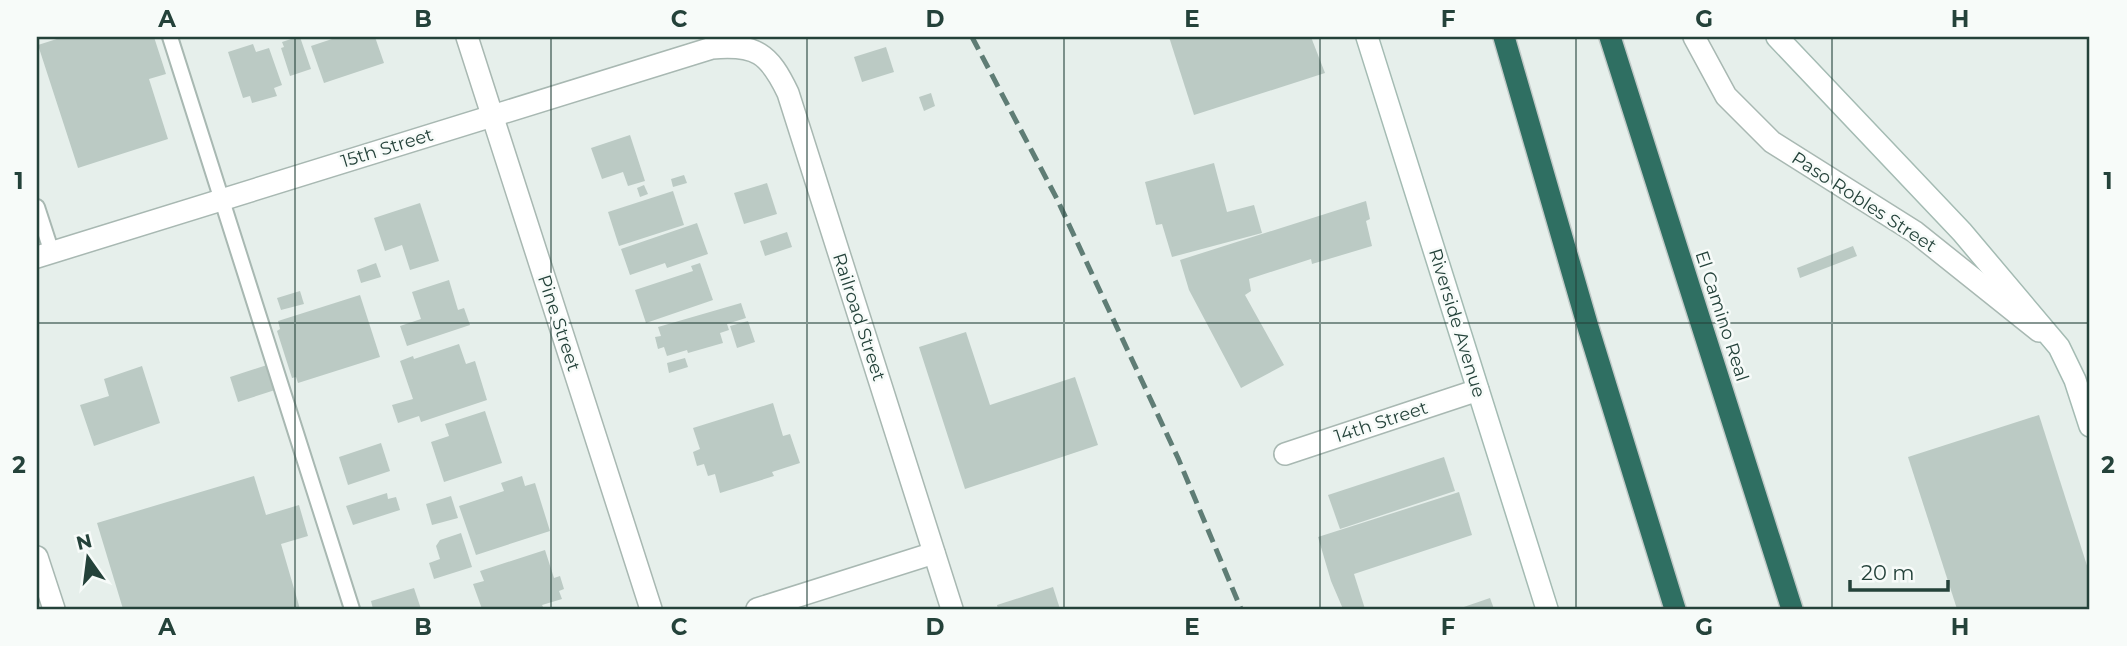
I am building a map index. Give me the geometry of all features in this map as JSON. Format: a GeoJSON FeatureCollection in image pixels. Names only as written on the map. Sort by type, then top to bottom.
{"type":"FeatureCollection","features":[{"type":"Feature","properties":{"kind":"highway"},"geometry":{"type":"LineString","coordinates":[[1504,37],[1588,327],[1675,609]]}},
{"type":"Feature","properties":{"kind":"highway","name":"El Camino Real"},"geometry":{"type":"LineString","coordinates":[[1610,37],[1792,609]]}},
{"type":"Feature","properties":{"kind":"street","name":"Pine Street"},"geometry":{"type":"LineString","coordinates":[[467,37],[650,609]]}},
{"type":"Feature","properties":{"kind":"street","name":"Riverside Avenue"},"geometry":{"type":"LineString","coordinates":[[1367,37],[1547,609]]}},
{"type":"Feature","properties":{"kind":"street","name":"Paso Robles Street"},"geometry":{"type":"LineString","coordinates":[[1694,37],[1726,96],[1772,142],[1915,232],[2059,347]]}},
{"type":"Feature","properties":{"kind":"street","name":"Paso Robles Street"},"geometry":{"type":"LineString","coordinates":[[1777,37],[1962,232],[2059,347],[2075,380],[2090,426]]}},
{"type":"Feature","properties":{"kind":"street","name":"15th Street"},"geometry":{"type":"LineString","coordinates":[[44,255],[712,48],[738,45]]}},
{"type":"Feature","properties":{"kind":"street","name":"Railroad Street"},"geometry":{"type":"LineString","coordinates":[[738,45],[757,52],[776,68],[788,93],[952,609]]}},
{"type":"Feature","properties":{"kind":"street","name":"14th Street"},"geometry":{"type":"LineString","coordinates":[[1285,454],[1478,390]]}},
{"type":"Feature","properties":{"kind":"street"},"geometry":{"type":"LineString","coordinates":[[757,609],[934,553]]}},
{"type":"Feature","properties":{"kind":"street"},"geometry":{"type":"LineString","coordinates":[[37,556],[54,609]]}},
{"type":"Feature","properties":{"kind":"lane"},"geometry":{"type":"LineString","coordinates":[[170,37],[352,609]]}},
{"type":"Feature","properties":{"kind":"lane"},"geometry":{"type":"LineString","coordinates":[[37,207],[44,255]]}},
{"type":"Feature","properties":{"kind":"building"},"geometry":{"type":"Polygon","coordinates":[[[63,37],[154,37],[166,74],[149,79],[168,139],[78,168],[38,45],[63,37]]]}},
{"type":"Feature","properties":{"kind":"building"},"geometry":{"type":"Polygon","coordinates":[[[300,37],[311,69],[290,76],[281,48],[284,47],[282,42],[300,37]]]}},
{"type":"Feature","properties":{"kind":"building"},"geometry":{"type":"Polygon","coordinates":[[[338,37],[375,37],[384,63],[324,83],[311,46],[338,37]]]}},
{"type":"Feature","properties":{"kind":"building"},"geometry":{"type":"Polygon","coordinates":[[[1169,37],[1311,37],[1325,73],[1194,115],[1169,37]]]}},
{"type":"Feature","properties":{"kind":"building"},"geometry":{"type":"Polygon","coordinates":[[[253,44],[256,52],[269,48],[282,85],[274,88],[277,96],[252,103],[250,96],[243,98],[228,52],[253,44]]]}},
{"type":"Feature","properties":{"kind":"building"},"geometry":{"type":"Polygon","coordinates":[[[886,47],[894,72],[862,82],[854,57],[886,47]]]}},
{"type":"Feature","properties":{"kind":"building"},"geometry":{"type":"Polygon","coordinates":[[[931,93],[935,106],[924,111],[919,97],[931,93]]]}},
{"type":"Feature","properties":{"kind":"building"},"geometry":{"type":"Polygon","coordinates":[[[630,135],[645,181],[628,186],[623,172],[602,179],[591,148],[630,135]]]}},
{"type":"Feature","properties":{"kind":"building"},"geometry":{"type":"Polygon","coordinates":[[[1214,163],[1227,212],[1254,205],[1262,233],[1172,257],[1162,224],[1156,225],[1145,182],[1214,163]]]}},
{"type":"Feature","properties":{"kind":"building"},"geometry":{"type":"Polygon","coordinates":[[[684,175],[687,183],[673,187],[671,179],[684,175]]]}},
{"type":"Feature","properties":{"kind":"building"},"geometry":{"type":"Polygon","coordinates":[[[767,183],[777,214],[744,224],[734,193],[767,183]]]}},
{"type":"Feature","properties":{"kind":"building"},"geometry":{"type":"Polygon","coordinates":[[[644,185],[648,194],[640,197],[637,188],[644,185]]]}},
{"type":"Feature","properties":{"kind":"building"},"geometry":{"type":"Polygon","coordinates":[[[673,191],[684,225],[619,246],[608,212],[673,191]]]}},
{"type":"Feature","properties":{"kind":"building"},"geometry":{"type":"Polygon","coordinates":[[[1366,201],[1370,219],[1366,221],[1372,246],[1312,264],[1311,259],[1249,279],[1251,291],[1245,295],[1284,365],[1241,388],[1189,290],[1180,260],[1366,201]]]}},
{"type":"Feature","properties":{"kind":"building"},"geometry":{"type":"Polygon","coordinates":[[[420,203],[439,261],[410,270],[402,245],[385,251],[374,218],[420,203]]]}},
{"type":"Feature","properties":{"kind":"building"},"geometry":{"type":"Polygon","coordinates":[[[697,223],[708,254],[667,268],[665,263],[630,275],[621,249],[697,223]]]}},
{"type":"Feature","properties":{"kind":"building"},"geometry":{"type":"Polygon","coordinates":[[[787,232],[792,247],[765,256],[760,241],[787,232]]]}},
{"type":"Feature","properties":{"kind":"building"},"geometry":{"type":"Polygon","coordinates":[[[1853,246],[1857,256],[1800,278],[1797,268],[1853,246]]]}},
{"type":"Feature","properties":{"kind":"building"},"geometry":{"type":"Polygon","coordinates":[[[376,263],[381,277],[361,283],[357,270],[376,263]]]}},
{"type":"Feature","properties":{"kind":"building"},"geometry":{"type":"Polygon","coordinates":[[[700,263],[713,300],[646,323],[635,290],[693,271],[691,266],[700,263]]]}},
{"type":"Feature","properties":{"kind":"building"},"geometry":{"type":"Polygon","coordinates":[[[449,280],[458,310],[464,308],[470,325],[407,346],[400,326],[421,319],[412,292],[449,280]]]}},
{"type":"Feature","properties":{"kind":"building"},"geometry":{"type":"Polygon","coordinates":[[[300,291],[304,304],[281,310],[277,298],[300,291]]]}},
{"type":"Feature","properties":{"kind":"building"},"geometry":{"type":"Polygon","coordinates":[[[360,295],[380,357],[298,383],[296,377],[292,378],[277,331],[280,329],[278,321],[360,295]]]}},
{"type":"Feature","properties":{"kind":"building"},"geometry":{"type":"Polygon","coordinates":[[[741,303],[746,318],[727,324],[729,330],[720,333],[723,343],[667,356],[664,347],[658,349],[655,337],[661,336],[658,327],[741,303]]]}},
{"type":"Feature","properties":{"kind":"building"},"geometry":{"type":"Polygon","coordinates":[[[748,321],[755,342],[737,348],[730,326],[748,321]]]}},
{"type":"Feature","properties":{"kind":"building"},"geometry":{"type":"Polygon","coordinates":[[[966,332],[990,405],[1075,377],[1098,445],[965,489],[919,347],[966,332]]]}},
{"type":"Feature","properties":{"kind":"building"},"geometry":{"type":"Polygon","coordinates":[[[459,344],[466,364],[475,361],[487,400],[421,422],[419,416],[398,423],[392,405],[413,399],[400,361],[459,344]]]}},
{"type":"Feature","properties":{"kind":"building"},"geometry":{"type":"Polygon","coordinates":[[[685,358],[688,367],[669,373],[667,363],[685,358]]]}},
{"type":"Feature","properties":{"kind":"building"},"geometry":{"type":"Polygon","coordinates":[[[267,365],[275,390],[238,402],[230,377],[267,365]]]}},
{"type":"Feature","properties":{"kind":"building"},"geometry":{"type":"Polygon","coordinates":[[[142,366],[160,423],[94,446],[80,405],[109,396],[104,379],[142,366]]]}},
{"type":"Feature","properties":{"kind":"building"},"geometry":{"type":"Polygon","coordinates":[[[773,403],[783,436],[790,434],[800,463],[772,472],[774,476],[720,493],[715,474],[708,476],[704,464],[697,466],[693,452],[700,449],[693,428],[773,403]]]}},
{"type":"Feature","properties":{"kind":"building"},"geometry":{"type":"Polygon","coordinates":[[[485,411],[502,463],[444,482],[431,442],[449,436],[445,424],[485,411]]]}},
{"type":"Feature","properties":{"kind":"building"},"geometry":{"type":"Polygon","coordinates":[[[2039,415],[2090,575],[2090,609],[1957,609],[1908,457],[2039,415]]]}},
{"type":"Feature","properties":{"kind":"building"},"geometry":{"type":"Polygon","coordinates":[[[381,443],[390,471],[348,485],[339,457],[381,443]]]}},
{"type":"Feature","properties":{"kind":"building"},"geometry":{"type":"Polygon","coordinates":[[[1444,457],[1455,491],[1340,529],[1328,495],[1444,457]]]}},
{"type":"Feature","properties":{"kind":"building"},"geometry":{"type":"Polygon","coordinates":[[[254,476],[266,515],[299,505],[308,536],[281,544],[300,609],[123,609],[97,523],[254,476]]]}},
{"type":"Feature","properties":{"kind":"building"},"geometry":{"type":"Polygon","coordinates":[[[522,476],[525,486],[535,483],[550,531],[476,555],[459,506],[504,491],[501,483],[522,476]]]}},
{"type":"Feature","properties":{"kind":"building"},"geometry":{"type":"Polygon","coordinates":[[[1459,492],[1472,535],[1354,574],[1365,609],[1343,609],[1331,581],[1318,537],[1459,492]]]}},
{"type":"Feature","properties":{"kind":"building"},"geometry":{"type":"Polygon","coordinates":[[[387,493],[388,499],[396,497],[400,510],[353,525],[346,506],[387,493]]]}},
{"type":"Feature","properties":{"kind":"building"},"geometry":{"type":"Polygon","coordinates":[[[451,496],[458,518],[432,525],[426,504],[451,496]]]}},
{"type":"Feature","properties":{"kind":"building"},"geometry":{"type":"Polygon","coordinates":[[[461,533],[472,567],[434,579],[429,563],[440,559],[436,546],[440,540],[461,533]]]}},
{"type":"Feature","properties":{"kind":"building"},"geometry":{"type":"Polygon","coordinates":[[[545,550],[554,578],[560,576],[564,589],[559,591],[562,599],[542,605],[544,609],[482,609],[473,584],[484,581],[480,571],[545,550]]]}},
{"type":"Feature","properties":{"kind":"building"},"geometry":{"type":"Polygon","coordinates":[[[1053,587],[1060,609],[998,609],[997,605],[1053,587]]]}},
{"type":"Feature","properties":{"kind":"building"},"geometry":{"type":"Polygon","coordinates":[[[414,588],[421,609],[373,609],[371,601],[414,588]]]}},
{"type":"Feature","properties":{"kind":"building"},"geometry":{"type":"Polygon","coordinates":[[[1490,598],[1494,609],[1458,609],[1490,598]]]}},
{"type":"Feature","properties":{"kind":"railway"},"geometry":{"type":"LineString","coordinates":[[972,37],[1057,199],[1178,458],[1241,609]]}}]}
